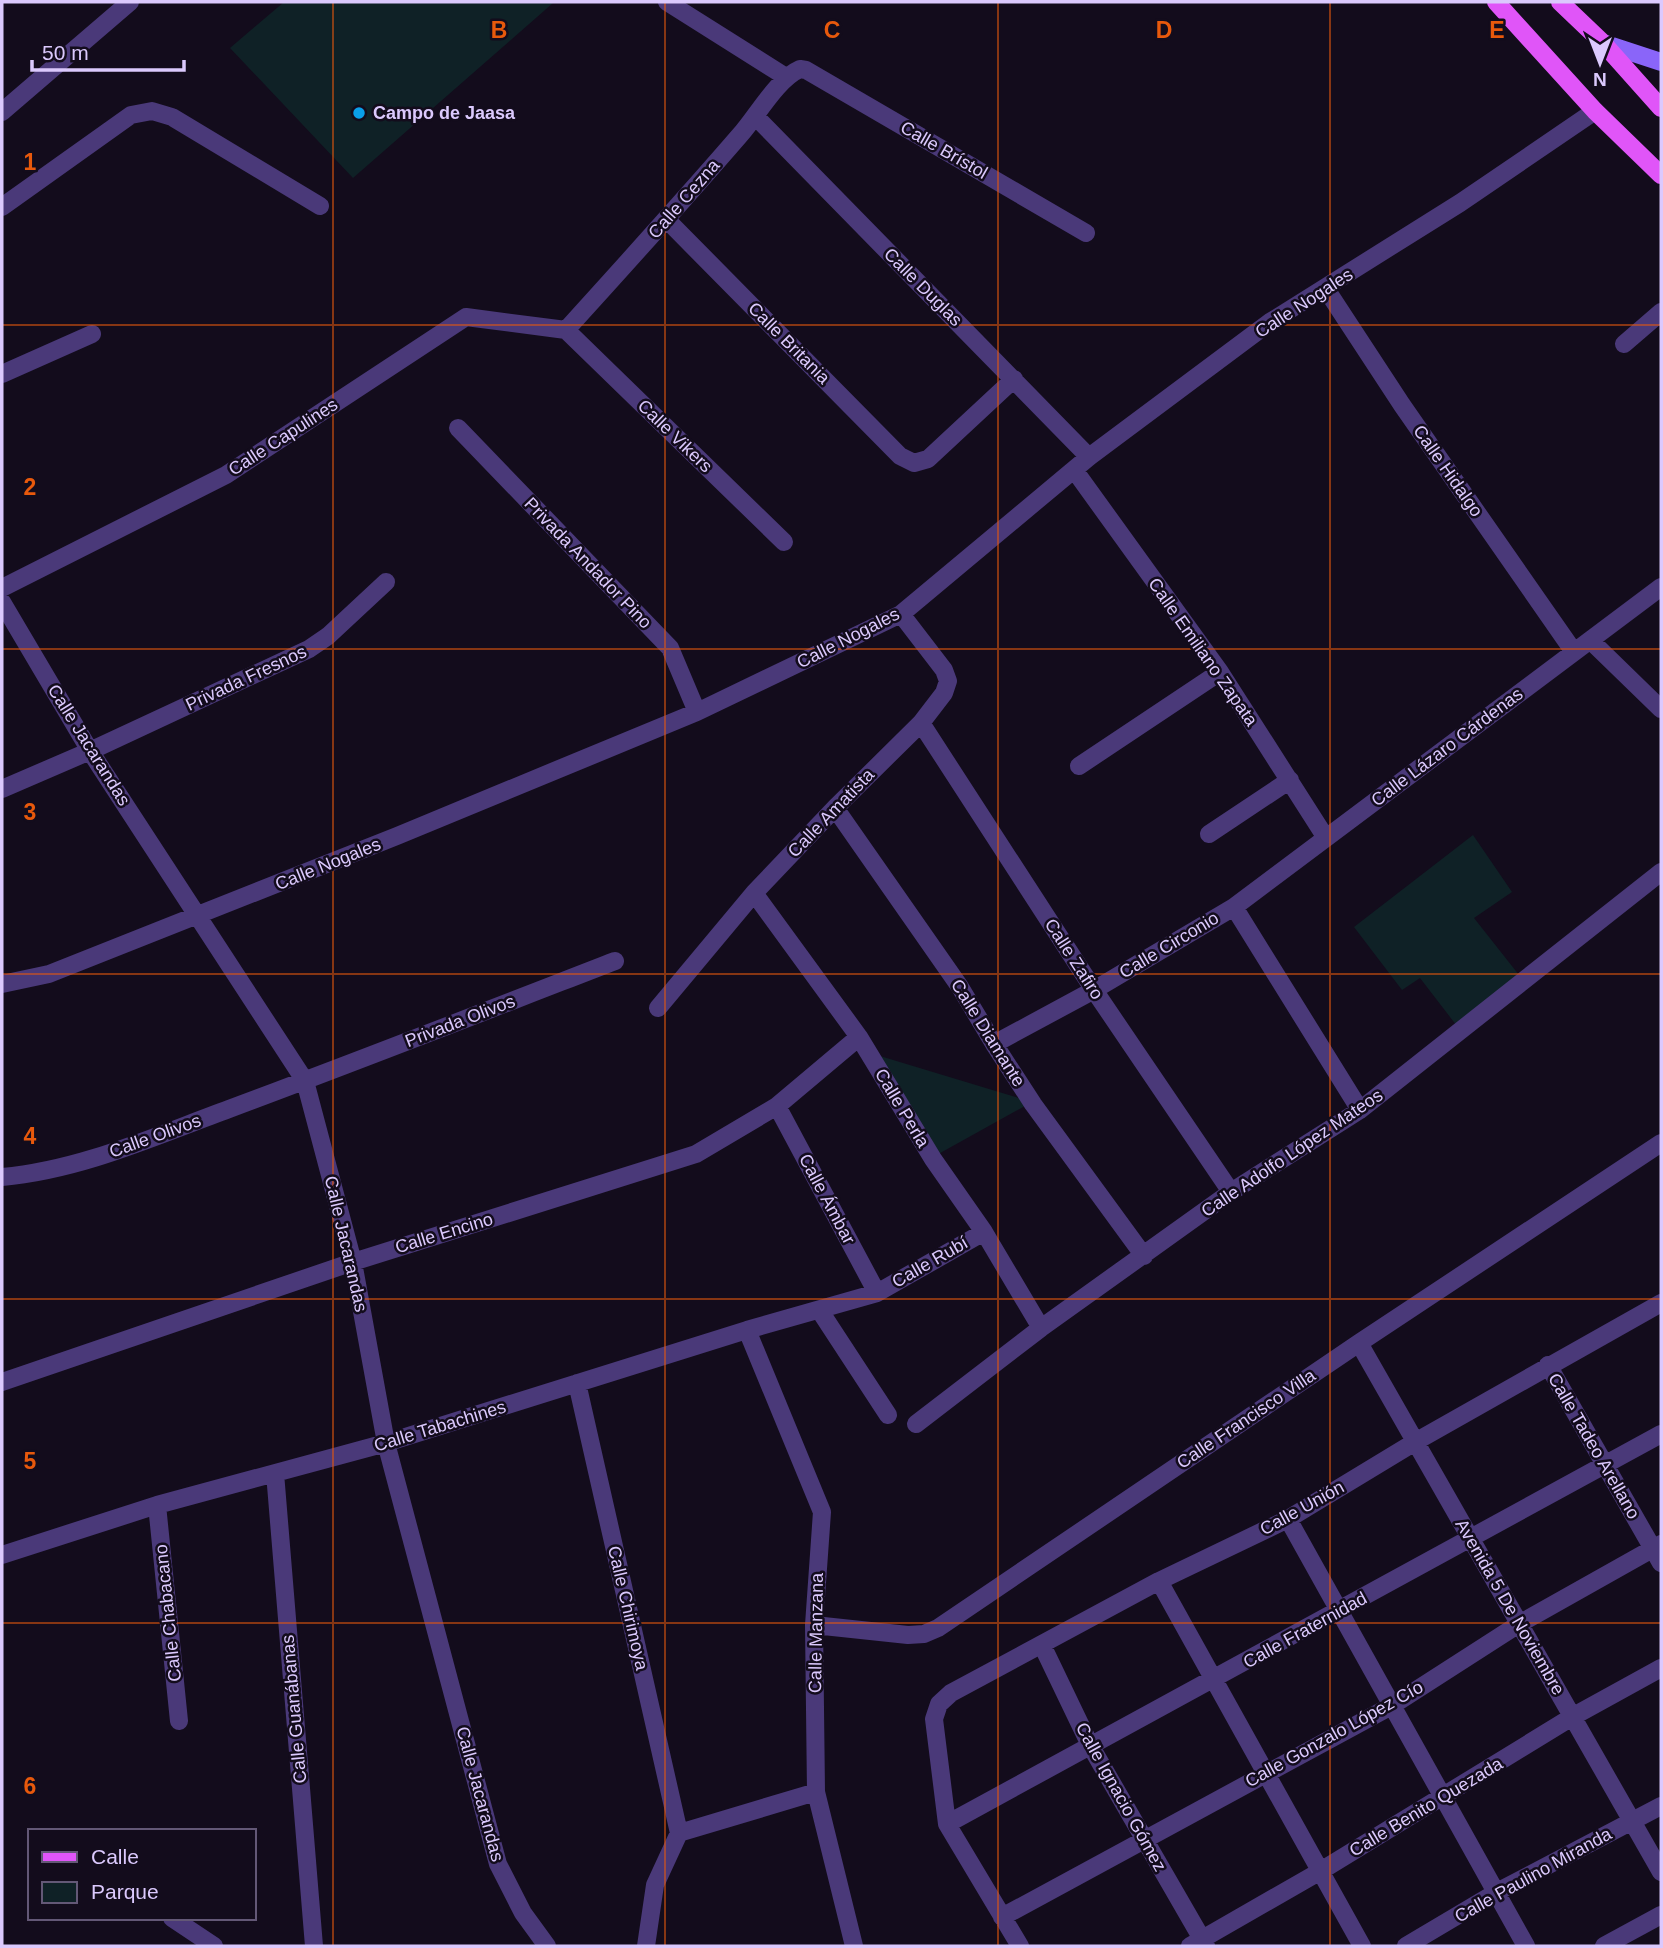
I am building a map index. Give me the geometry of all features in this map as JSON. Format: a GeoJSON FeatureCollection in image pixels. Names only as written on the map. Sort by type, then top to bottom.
{"type":"FeatureCollection","features":[{"type":"Feature","properties":{"kind":"main road"},"geometry":{"type":"LineString","coordinates":[[1560,2],[1603,43],[1661,108]]}},
{"type":"Feature","properties":{"kind":"main road"},"geometry":{"type":"LineString","coordinates":[[1501,8],[1595,111],[1661,175]]}},
{"type":"Feature","properties":{"kind":"street"},"geometry":{"type":"LineString","coordinates":[[2,112],[130,2]]}},
{"type":"Feature","properties":{"kind":"street","name":"Calle Brístol"},"geometry":{"type":"LineString","coordinates":[[667,2],[793,73],[806,70],[1086,233]]}},
{"type":"Feature","properties":{"kind":"street"},"geometry":{"type":"LineString","coordinates":[[1603,43],[1661,62]]}},
{"type":"Feature","properties":{"kind":"street","name":"Calle Cezna"},"geometry":{"type":"LineString","coordinates":[[566,330],[667,220],[793,73]]}},
{"type":"Feature","properties":{"kind":"street"},"geometry":{"type":"LineString","coordinates":[[2,207],[131,115],[152,111],[172,117],[320,206]]}},
{"type":"Feature","properties":{"kind":"street","name":"Calle Nogales"},"geometry":{"type":"LineString","coordinates":[[2,984],[49,974],[397,836],[697,712],[901,614],[1089,457],[1270,322],[1460,203],[1595,111]]}},
{"type":"Feature","properties":{"kind":"street","name":"Calle Duglas"},"geometry":{"type":"LineString","coordinates":[[756,117],[1089,457]]}},
{"type":"Feature","properties":{"kind":"street","name":"Calle Britania"},"geometry":{"type":"LineString","coordinates":[[667,220],[900,456],[914,464],[928,459],[1014,379]]}},
{"type":"Feature","properties":{"kind":"street","name":"Calle Hidalgo"},"geometry":{"type":"LineString","coordinates":[[1326,289],[1402,405],[1574,652]]}},
{"type":"Feature","properties":{"kind":"street"},"geometry":{"type":"LineString","coordinates":[[1624,344],[1661,312]]}},
{"type":"Feature","properties":{"kind":"street","name":"Calle Capulines"},"geometry":{"type":"LineString","coordinates":[[2,588],[226,475],[466,317],[566,330]]}},
{"type":"Feature","properties":{"kind":"street","name":"Calle Vikers"},"geometry":{"type":"LineString","coordinates":[[566,330],[784,542]]}},
{"type":"Feature","properties":{"kind":"street"},"geometry":{"type":"LineString","coordinates":[[2,374],[92,334]]}},
{"type":"Feature","properties":{"kind":"street","name":"Privada Andador Pino"},"geometry":{"type":"LineString","coordinates":[[458,428],[670,648],[697,712]]}},
{"type":"Feature","properties":{"kind":"street","name":"Calle Emiliano Zapata"},"geometry":{"type":"LineString","coordinates":[[1075,471],[1220,672],[1326,838]]}},
{"type":"Feature","properties":{"kind":"street","name":"Privada Fresnos"},"geometry":{"type":"LineString","coordinates":[[2,789],[309,649],[328,636],[386,582]]}},
{"type":"Feature","properties":{"kind":"street","name":"Calle Lázaro Cárdenas"},"geometry":{"type":"LineString","coordinates":[[1234,907],[1661,587]]}},
{"type":"Feature","properties":{"kind":"street","name":"Calle Jacarandas"},"geometry":{"type":"LineString","coordinates":[[2,602],[90,751],[305,1081],[353,1262],[386,1444],[498,1864],[523,1913],[547,1946]]}},
{"type":"Feature","properties":{"kind":"street","name":"Calle Amatista"},"geometry":{"type":"LineString","coordinates":[[658,1008],[754,893],[921,723],[944,693],[948,681],[944,670],[901,614]]}},
{"type":"Feature","properties":{"kind":"street"},"geometry":{"type":"LineString","coordinates":[[1590,640],[1661,709]]}},
{"type":"Feature","properties":{"kind":"street"},"geometry":{"type":"LineString","coordinates":[[1079,766],[1220,672]]}},
{"type":"Feature","properties":{"kind":"street","name":"Calle Zafiro"},"geometry":{"type":"LineString","coordinates":[[921,723],[1094,990],[1231,1192]]}},
{"type":"Feature","properties":{"kind":"street"},"geometry":{"type":"LineString","coordinates":[[1209,834],[1290,780]]}},
{"type":"Feature","properties":{"kind":"street","name":"Calle Diamante"},"geometry":{"type":"LineString","coordinates":[[835,808],[960,987],[993,1044],[1033,1104],[1144,1256]]}},
{"type":"Feature","properties":{"kind":"street","name":"Calle Adolfo López Mateos"},"geometry":{"type":"LineString","coordinates":[[916,1424],[1041,1328],[1231,1192],[1360,1110],[1661,872]]}},
{"type":"Feature","properties":{"kind":"street","name":"Calle Perla"},"geometry":{"type":"LineString","coordinates":[[754,893],[859,1037],[933,1159],[984,1232],[1041,1328]]}},
{"type":"Feature","properties":{"kind":"street"},"geometry":{"type":"LineString","coordinates":[[1234,907],[1360,1110]]}},
{"type":"Feature","properties":{"kind":"street","name":"Calle Circonio"},"geometry":{"type":"LineString","coordinates":[[993,1044],[1094,990],[1234,907]]}},
{"type":"Feature","properties":{"kind":"street","name":"Privada Olivos"},"geometry":{"type":"LineString","coordinates":[[305,1081],[615,961]]}},
{"type":"Feature","properties":{"kind":"street","name":"Calle Encino"},"geometry":{"type":"LineString","coordinates":[[2,1382],[353,1262],[696,1154],[777,1106],[859,1037]]}},
{"type":"Feature","properties":{"kind":"street","name":"Calle Olivos"},"geometry":{"type":"LineString","coordinates":[[2,1177],[33,1174],[105,1155],[305,1081]]}},
{"type":"Feature","properties":{"kind":"street","name":"Calle Ámbar"},"geometry":{"type":"LineString","coordinates":[[777,1106],[877,1293]]}},
{"type":"Feature","properties":{"kind":"street","name":"Calle Francisco Villa"},"geometry":{"type":"LineString","coordinates":[[814,1625],[908,1635],[924,1634],[938,1629],[1359,1343],[1661,1143]]}},
{"type":"Feature","properties":{"kind":"street","name":"Calle Rubí"},"geometry":{"type":"LineString","coordinates":[[877,1293],[984,1232]]}},
{"type":"Feature","properties":{"kind":"street","name":"Calle Tabachines"},"geometry":{"type":"LineString","coordinates":[[2,1555],[157,1505],[386,1444],[747,1330],[877,1293]]}},
{"type":"Feature","properties":{"kind":"street","name":"Calle Unión"},"geometry":{"type":"LineString","coordinates":[[947,1824],[934,1719],[939,1704],[951,1693],[1159,1581],[1288,1519],[1415,1442],[1661,1303]]}},
{"type":"Feature","properties":{"kind":"street"},"geometry":{"type":"LineString","coordinates":[[820,1311],[888,1415]]}},
{"type":"Feature","properties":{"kind":"street","name":"Calle Manzana"},"geometry":{"type":"LineString","coordinates":[[747,1330],[822,1512],[814,1625],[816,1792],[854,1946]]}},
{"type":"Feature","properties":{"kind":"street","name":"Avenida 5 De Noviembre"},"geometry":{"type":"LineString","coordinates":[[1359,1343],[1661,1872]]}},
{"type":"Feature","properties":{"kind":"street","name":"Calle Tadeo Arellano"},"geometry":{"type":"LineString","coordinates":[[1548,1365],[1659,1552]]}},
{"type":"Feature","properties":{"kind":"street","name":"Calle Chirimoya"},"geometry":{"type":"LineString","coordinates":[[577,1383],[679,1833]]}},
{"type":"Feature","properties":{"kind":"street","name":"Calle Fraternidad"},"geometry":{"type":"LineString","coordinates":[[947,1824],[1661,1434]]}},
{"type":"Feature","properties":{"kind":"street","name":"Calle Guanábanas"},"geometry":{"type":"LineString","coordinates":[[275,1473],[314,1946]]}},
{"type":"Feature","properties":{"kind":"street","name":"Calle Chabacano"},"geometry":{"type":"LineString","coordinates":[[157,1505],[179,1721]]}},
{"type":"Feature","properties":{"kind":"street"},"geometry":{"type":"LineString","coordinates":[[1288,1519],[1527,1946]]}},
{"type":"Feature","properties":{"kind":"street","name":"Calle Gonzalo López Cío"},"geometry":{"type":"LineString","coordinates":[[1003,1917],[1393,1704],[1519,1624],[1659,1552]]}},
{"type":"Feature","properties":{"kind":"street"},"geometry":{"type":"LineString","coordinates":[[1159,1581],[1362,1946]]}},
{"type":"Feature","properties":{"kind":"street","name":"Calle Ignacio Gómez"},"geometry":{"type":"LineString","coordinates":[[1042,1645],[1090,1745],[1200,1944]]}},
{"type":"Feature","properties":{"kind":"street","name":"Calle Benito Quezada"},"geometry":{"type":"LineString","coordinates":[[1200,1944],[1572,1717],[1661,1668]]}},
{"type":"Feature","properties":{"kind":"street"},"geometry":{"type":"LineString","coordinates":[[646,1946],[655,1885],[679,1833],[816,1792]]}},
{"type":"Feature","properties":{"kind":"street","name":"Calle Paulino Miranda"},"geometry":{"type":"LineString","coordinates":[[1406,1946],[1497,1892],[1661,1806]]}},
{"type":"Feature","properties":{"kind":"street"},"geometry":{"type":"LineString","coordinates":[[947,1824],[1020,1946]]}},
{"type":"Feature","properties":{"kind":"street"},"geometry":{"type":"LineString","coordinates":[[1604,1946],[1661,1915]]}},
{"type":"Feature","properties":{"kind":"street"},"geometry":{"type":"LineString","coordinates":[[175,1920],[214,1946]]}},
{"type":"Feature","properties":{"kind":"green space","name":"Campo de Jaasa"},"geometry":{"type":"Polygon","coordinates":[[[284,2],[553,3],[353,178],[230,48],[284,2]]]}},
{"type":"Feature","properties":{"kind":"green space"},"geometry":{"type":"Polygon","coordinates":[[[1473,835],[1512,892],[1474,918],[1523,980],[1460,1030],[1420,978],[1402,990],[1354,927],[1473,835]]]}},
{"type":"Feature","properties":{"kind":"green space"},"geometry":{"type":"Polygon","coordinates":[[[870,1053],[1032,1102],[933,1157],[870,1053]]]}},
{"type":"Feature","properties":{"kind":"place","name":"Campo de Jaasa"},"geometry":{"type":"Point","coordinates":[359,113]}}]}
